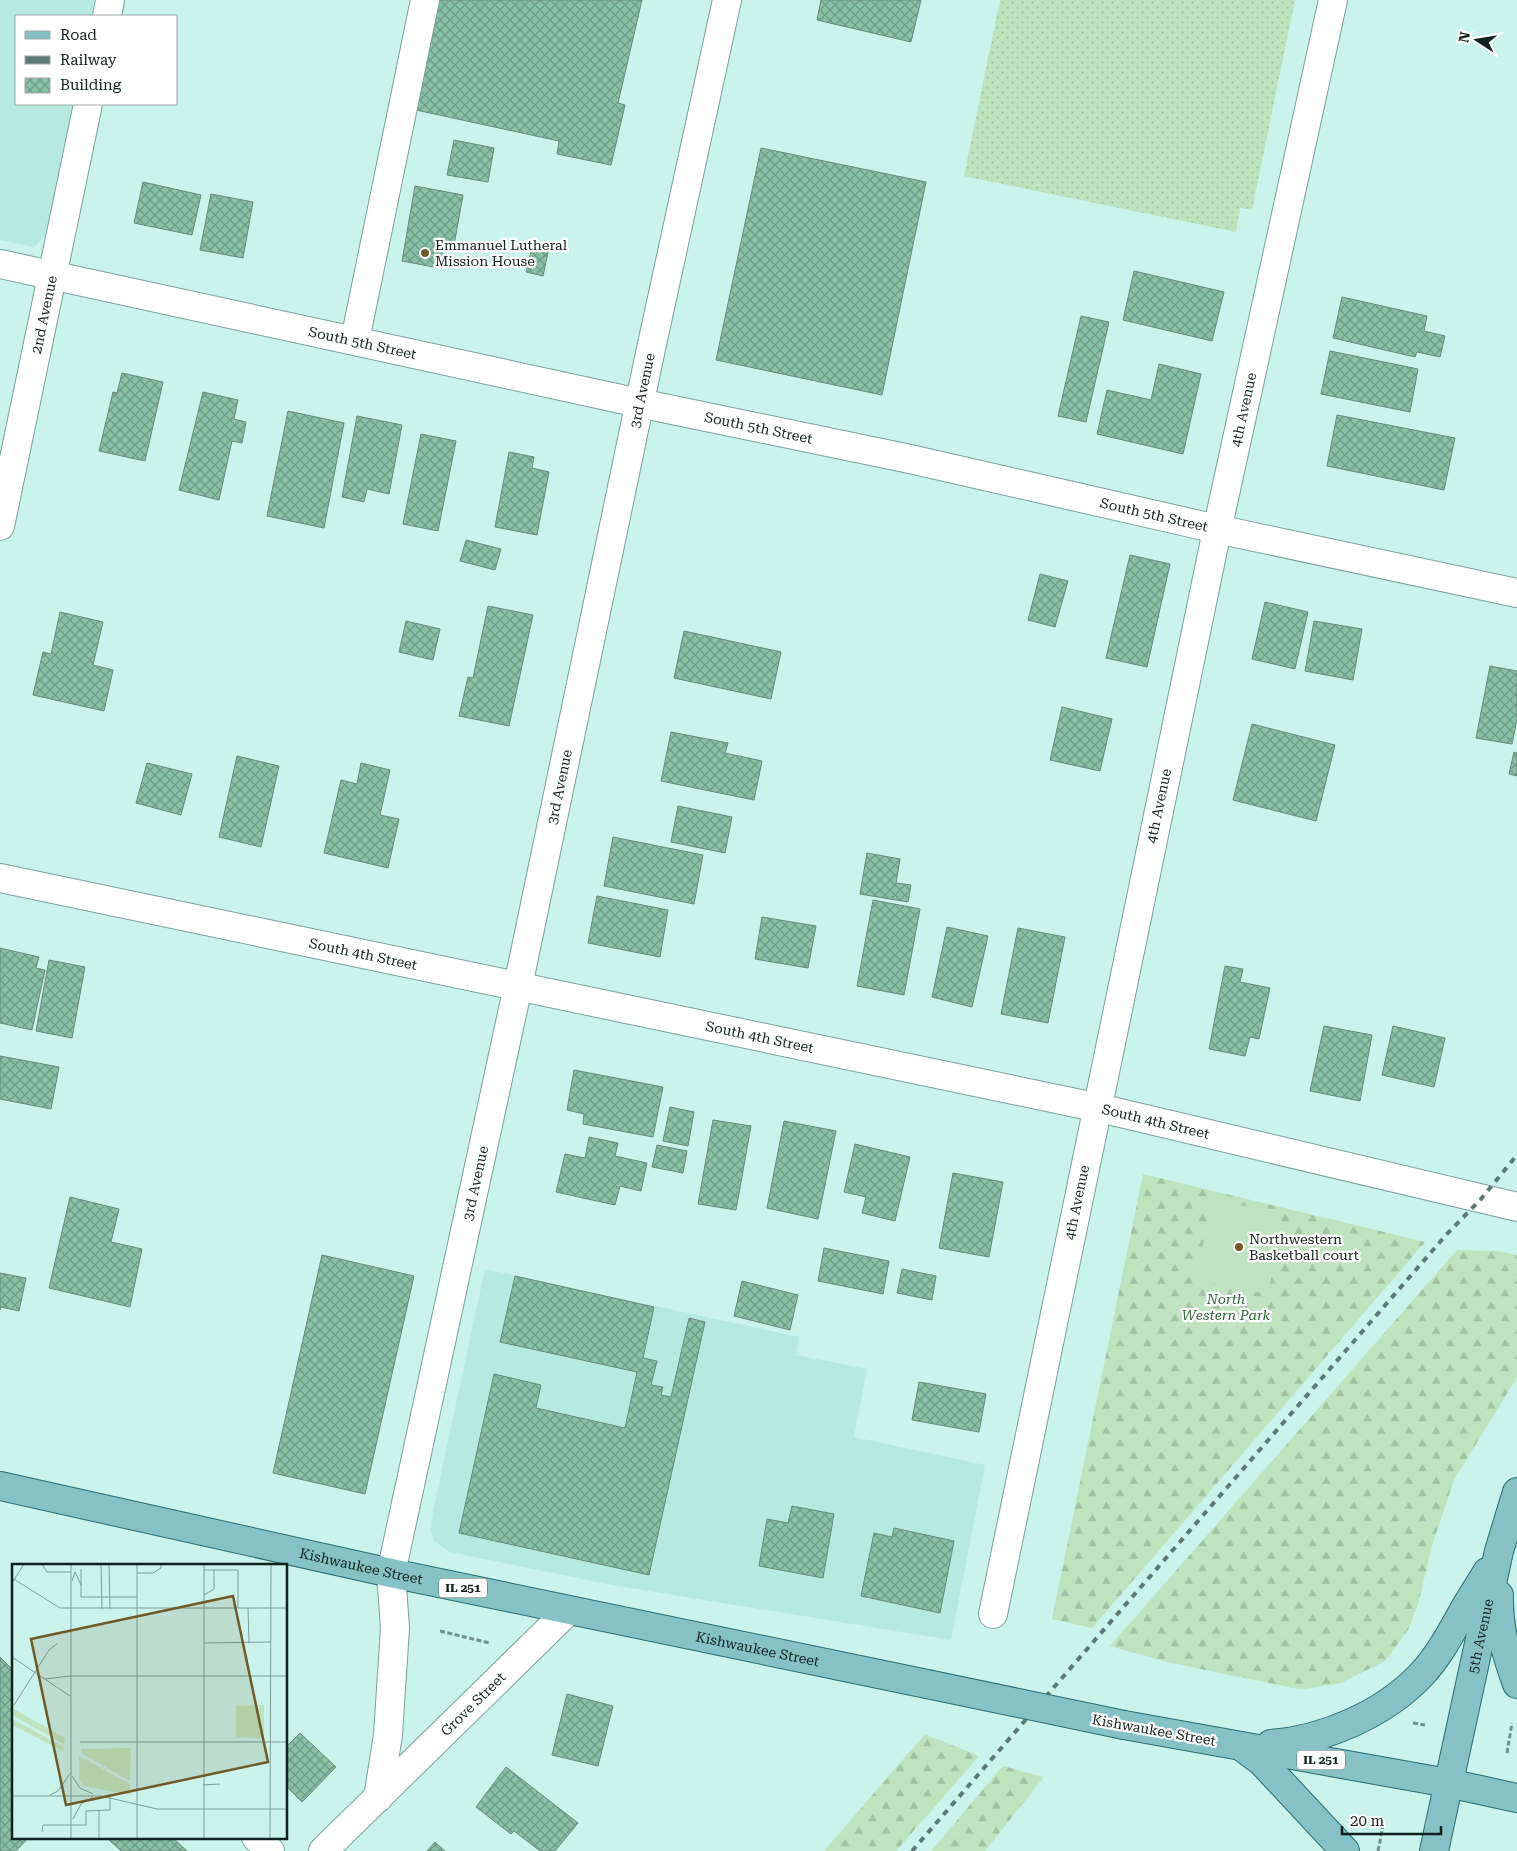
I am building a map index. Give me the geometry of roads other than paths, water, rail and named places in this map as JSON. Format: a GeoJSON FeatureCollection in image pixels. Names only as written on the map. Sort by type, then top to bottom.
{"type":"FeatureCollection","features":[{"type":"Feature","properties":{"kind":"main road","name":"Kishwaukee Street"},"geometry":{"type":"LineString","coordinates":[[0,1486],[568,1611],[1124,1725],[1448,1783],[1517,1798]]}},
{"type":"Feature","properties":{"kind":"main road","name":"5th Avenue"},"geometry":{"type":"LineString","coordinates":[[1434,1851],[1499,1551],[1517,1492]]}},
{"type":"Feature","properties":{"kind":"main road"},"geometry":{"type":"LineString","coordinates":[[1499,1551],[1500,1630],[1506,1655],[1517,1684]]}},
{"type":"Feature","properties":{"kind":"main road"},"geometry":{"type":"LineString","coordinates":[[1238,1745],[1292,1742],[1348,1726],[1392,1700],[1421,1675],[1444,1645],[1499,1551]]}},
{"type":"Feature","properties":{"kind":"main road"},"geometry":{"type":"LineString","coordinates":[[1238,1745],[1262,1762],[1345,1851]]}},
{"type":"Feature","properties":{"kind":"street"},"geometry":{"type":"LineString","coordinates":[[107,15],[110,0]]}},
{"type":"Feature","properties":{"kind":"street"},"geometry":{"type":"LineString","coordinates":[[355,340],[424,0]]}},
{"type":"Feature","properties":{"kind":"street","name":"3rd Avenue"},"geometry":{"type":"LineString","coordinates":[[392,1573],[518,986],[639,403],[727,0]]}},
{"type":"Feature","properties":{"kind":"street","name":"4th Avenue"},"geometry":{"type":"LineString","coordinates":[[992,1614],[1095,1107],[1333,0]]}},
{"type":"Feature","properties":{"kind":"street","name":"2nd Avenue"},"geometry":{"type":"LineString","coordinates":[[0,526],[88,105]]}},
{"type":"Feature","properties":{"kind":"street","name":"South 5th Street"},"geometry":{"type":"LineString","coordinates":[[0,264],[639,403],[910,459],[1218,529],[1517,593]]}},
{"type":"Feature","properties":{"kind":"street","name":"South 4th Street"},"geometry":{"type":"LineString","coordinates":[[0,878],[1095,1107],[1517,1207]]}},
{"type":"Feature","properties":{"kind":"street"},"geometry":{"type":"LineString","coordinates":[[378,1798],[388,1735],[393,1667],[395,1628],[392,1573]]}},
{"type":"Feature","properties":{"kind":"street","name":"Grove Street"},"geometry":{"type":"LineString","coordinates":[[323,1851],[568,1611]]}},
{"type":"Feature","properties":{"kind":"street"},"geometry":{"type":"LineString","coordinates":[[257,1838],[270,1851]]}},
{"type":"Feature","properties":{"kind":"railway"},"geometry":{"type":"LineString","coordinates":[[912,1851],[1446,1235],[1481,1199],[1517,1155]]}},
{"type":"Feature","properties":{"kind":"place","name":"Emmanuel Lutheral Mission House"},"geometry":{"type":"Point","coordinates":[425,253]}},
{"type":"Feature","properties":{"kind":"place","name":"Northwestern Basketball court"},"geometry":{"type":"Point","coordinates":[1239,1247]}},
{"type":"Feature","properties":{"kind":"park label","name":"North Western Park"},"geometry":{"type":"Point","coordinates":[1226,1308]}}]}
